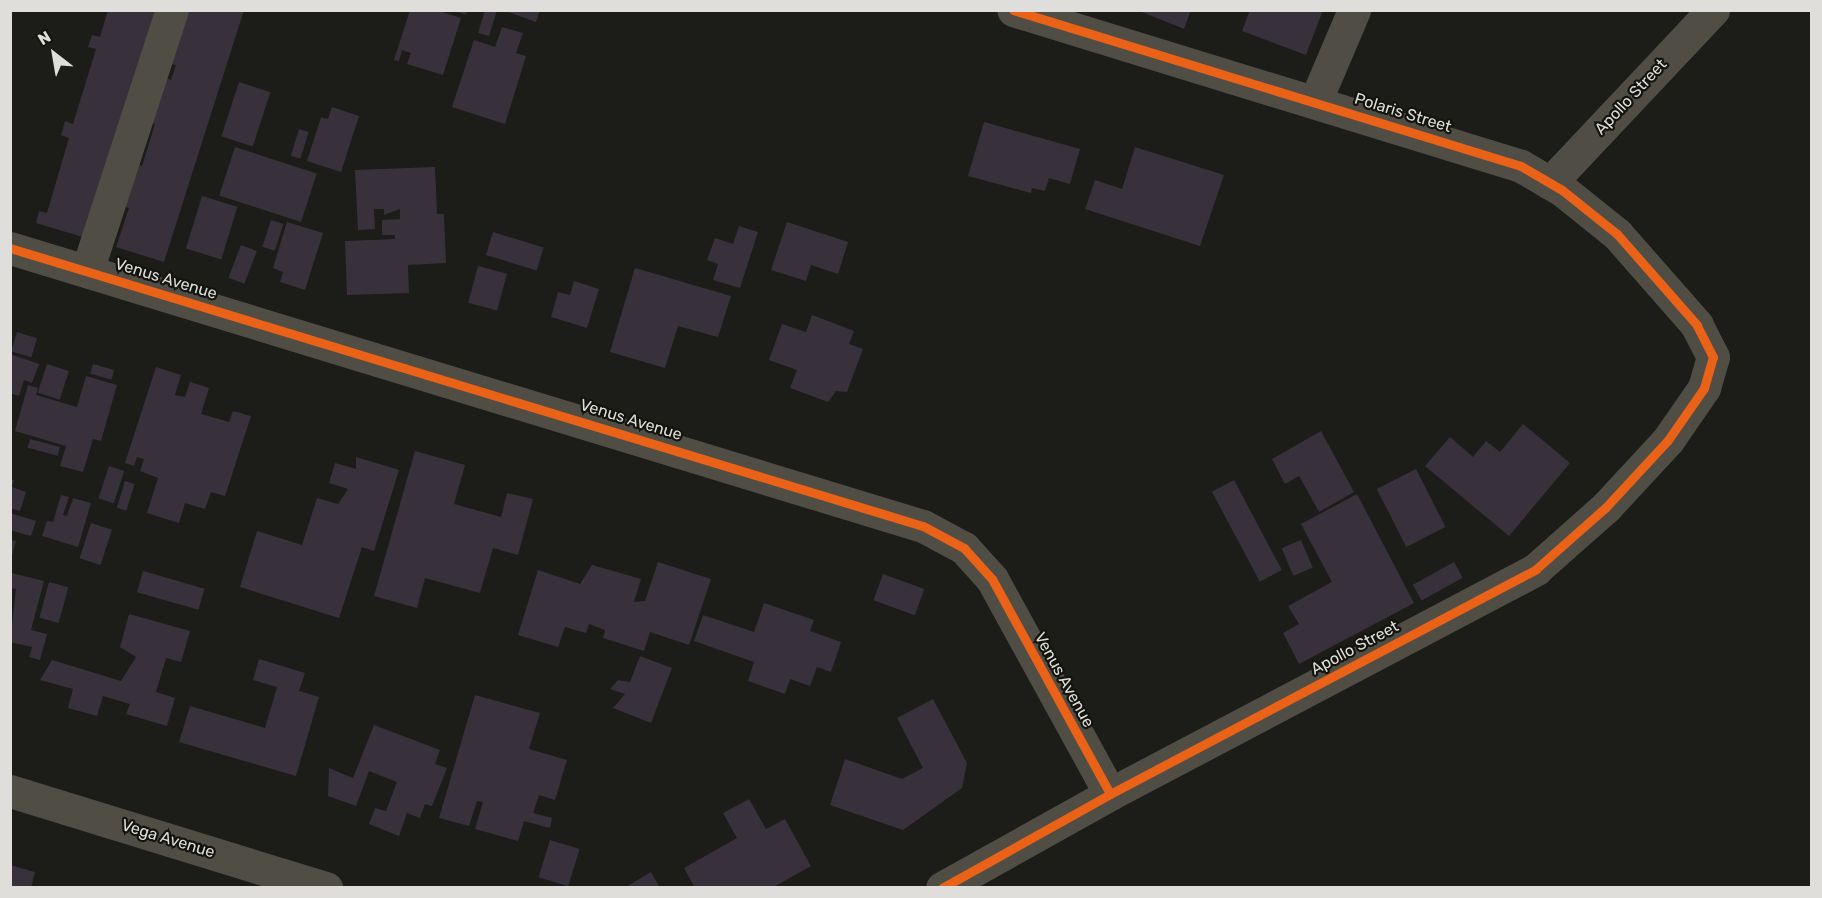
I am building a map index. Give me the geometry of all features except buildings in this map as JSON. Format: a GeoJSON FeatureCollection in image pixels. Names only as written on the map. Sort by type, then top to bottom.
{"type":"FeatureCollection","features":[{"type":"Feature","properties":{"kind":"street"},"geometry":{"type":"LineString","coordinates":[[87,271],[172,10]]}},
{"type":"Feature","properties":{"kind":"street"},"geometry":{"type":"LineString","coordinates":[[1315,102],[1354,10]]}},
{"type":"Feature","properties":{"kind":"street","name":"Apollo Street"},"geometry":{"type":"LineString","coordinates":[[1550,183],[1713,10]]}},
{"type":"Feature","properties":{"kind":"street","name":"Polaris Street"},"geometry":{"type":"LineString","coordinates":[[1017,11],[1521,166],[1550,183],[1617,234],[1697,326],[1713,357]]}},
{"type":"Feature","properties":{"kind":"street","name":"Venus Avenue"},"geometry":{"type":"LineString","coordinates":[[10,248],[923,526],[964,548],[992,579],[1110,794]]}},
{"type":"Feature","properties":{"kind":"street","name":"Apollo Street"},"geometry":{"type":"LineString","coordinates":[[942,888],[1110,794],[1536,569],[1606,507],[1668,440],[1704,388],[1713,357]]}},
{"type":"Feature","properties":{"kind":"street","name":"Vega Avenue"},"geometry":{"type":"LineString","coordinates":[[10,791],[326,888]]}},
{"type":"Feature","properties":{"kind":"cycle path"},"geometry":{"type":"LineString","coordinates":[[942,888],[1110,794],[1536,569],[1606,507],[1668,440],[1704,388],[1713,357],[1697,325],[1617,234],[1562,190],[1521,166],[1013,10]]}},
{"type":"Feature","properties":{"kind":"cycle path"},"geometry":{"type":"LineString","coordinates":[[10,248],[923,526],[964,548],[992,579],[1110,794]]}}]}
